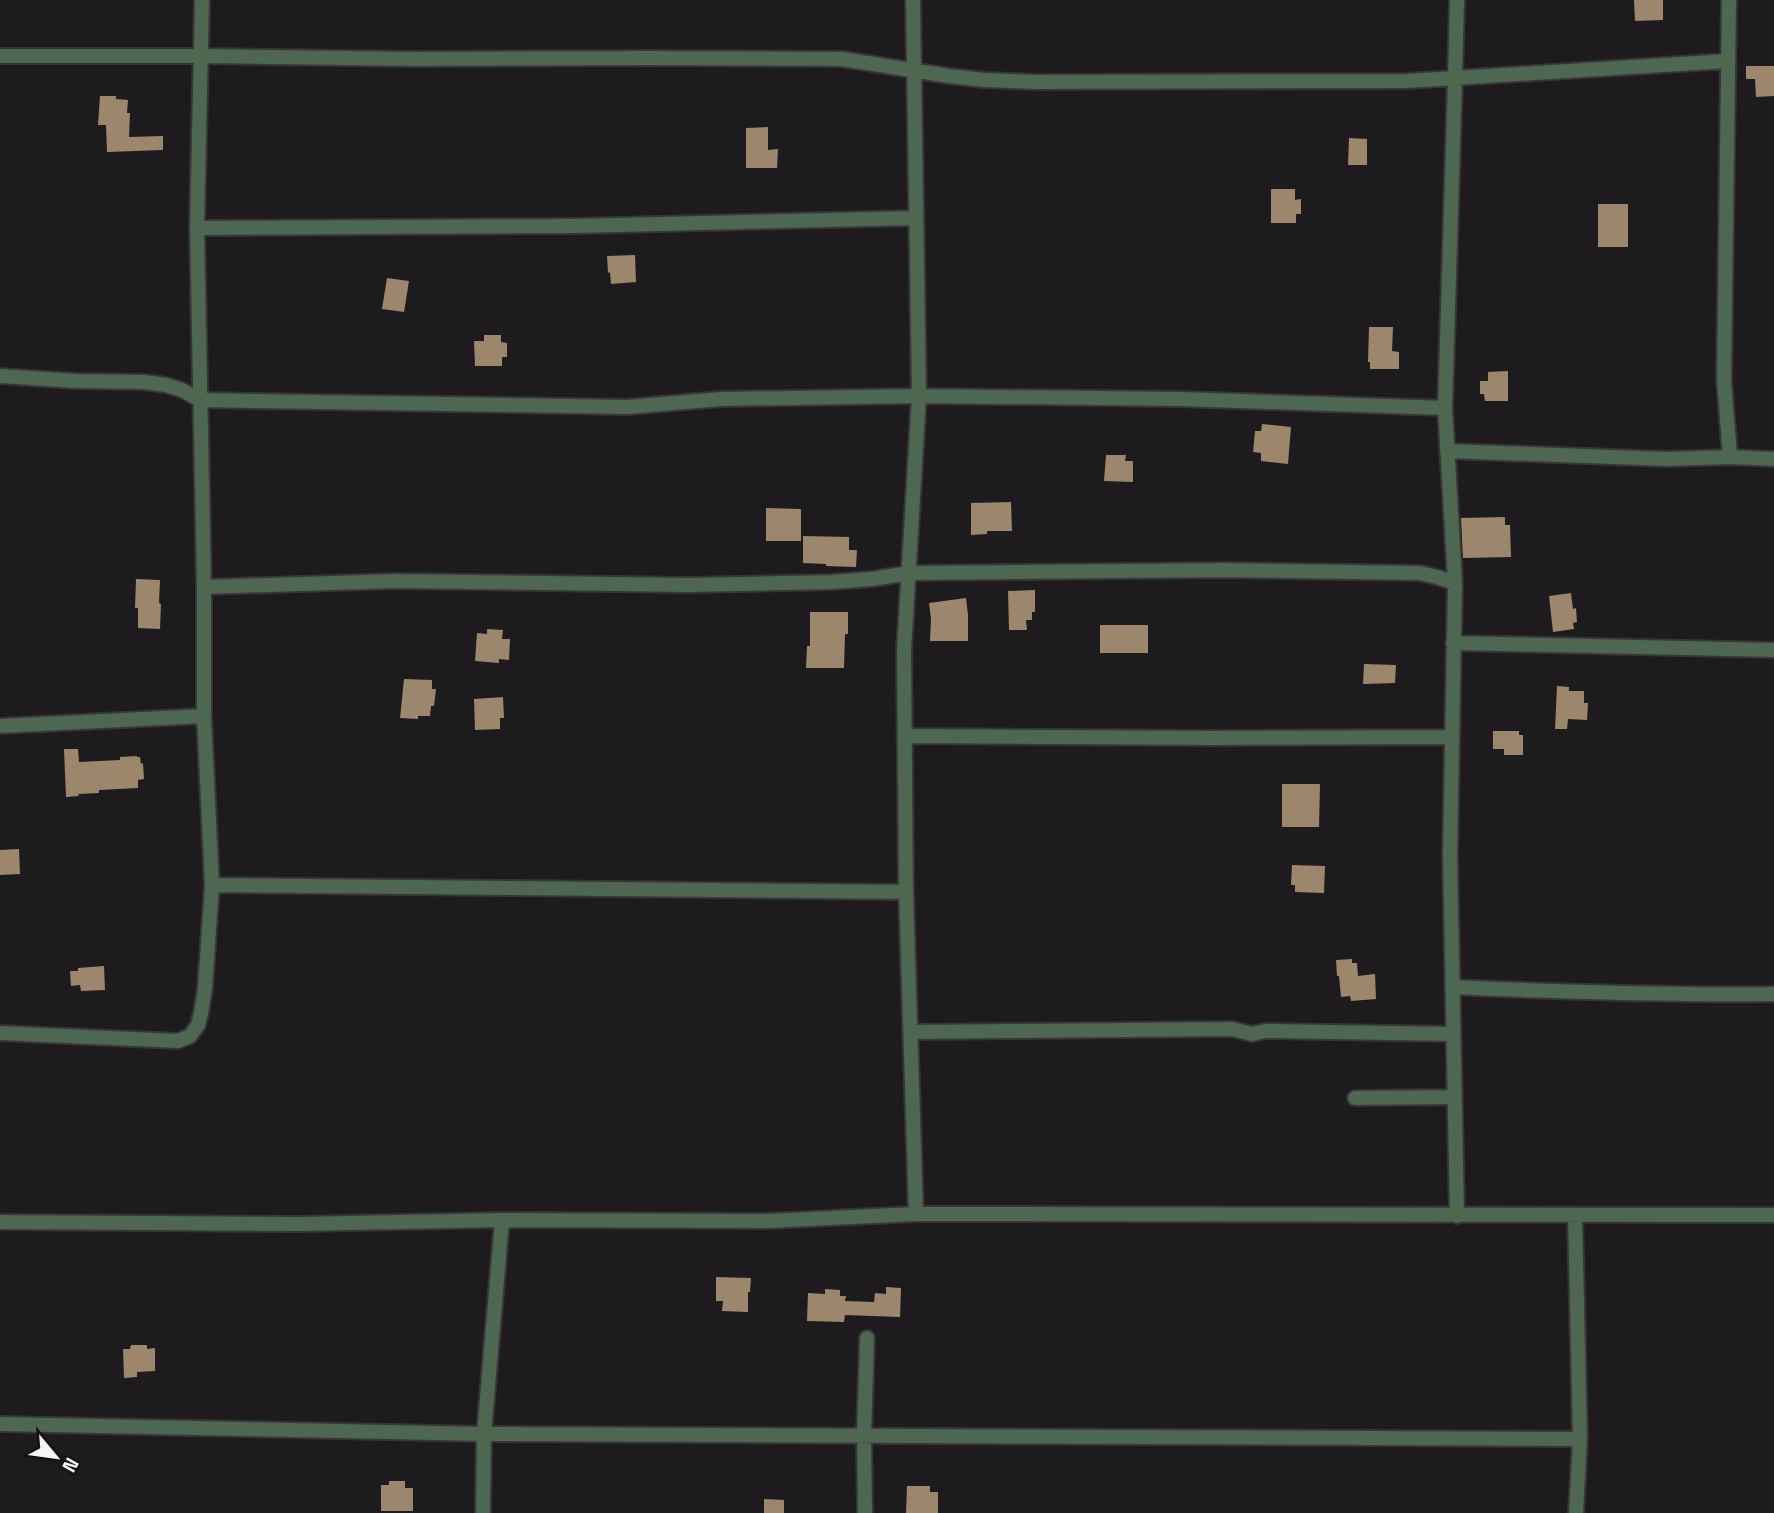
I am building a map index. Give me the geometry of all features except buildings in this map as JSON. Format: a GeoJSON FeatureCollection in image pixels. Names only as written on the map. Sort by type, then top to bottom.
{"type":"FeatureCollection","features":[{"type":"Feature","properties":{"kind":"street"},"geometry":{"type":"LineString","coordinates":[[0,1033],[178,1041],[190,1036],[198,1026],[205,988],[212,885],[204,716],[197,228],[202,0]]}},
{"type":"Feature","properties":{"kind":"street"},"geometry":{"type":"LineString","coordinates":[[913,0],[919,396],[904,650],[906,892],[916,1214]]}},
{"type":"Feature","properties":{"kind":"street"},"geometry":{"type":"LineString","coordinates":[[1457,0],[1445,408],[1455,583],[1450,855],[1457,1216]]}},
{"type":"Feature","properties":{"kind":"street"},"geometry":{"type":"LineString","coordinates":[[1729,0],[1724,380],[1730,457]]}},
{"type":"Feature","properties":{"kind":"street"},"geometry":{"type":"LineString","coordinates":[[0,57],[842,59],[984,80],[1036,82],[1393,81],[1728,61]]}},
{"type":"Feature","properties":{"kind":"street"},"geometry":{"type":"LineString","coordinates":[[197,228],[575,226],[916,218]]}},
{"type":"Feature","properties":{"kind":"street"},"geometry":{"type":"LineString","coordinates":[[0,376],[144,382],[182,390],[200,400],[627,407],[721,400],[919,396],[1180,399],[1445,408]]}},
{"type":"Feature","properties":{"kind":"street"},"geometry":{"type":"LineString","coordinates":[[1447,451],[1667,459],[1774,459]]}},
{"type":"Feature","properties":{"kind":"street"},"geometry":{"type":"LineString","coordinates":[[204,587],[395,581],[700,584],[845,581],[909,573],[1224,570],[1420,573],[1455,583]]}},
{"type":"Feature","properties":{"kind":"street"},"geometry":{"type":"LineString","coordinates":[[1454,643],[1774,650]]}},
{"type":"Feature","properties":{"kind":"street"},"geometry":{"type":"LineString","coordinates":[[0,726],[204,716]]}},
{"type":"Feature","properties":{"kind":"street"},"geometry":{"type":"LineString","coordinates":[[905,736],[1451,737]]}},
{"type":"Feature","properties":{"kind":"street"},"geometry":{"type":"LineString","coordinates":[[212,885],[906,892]]}},
{"type":"Feature","properties":{"kind":"street"},"geometry":{"type":"LineString","coordinates":[[1452,987],[1591,993],[1774,994]]}},
{"type":"Feature","properties":{"kind":"street"},"geometry":{"type":"LineString","coordinates":[[910,1032],[1232,1028],[1252,1034],[1265,1031],[1453,1034]]}},
{"type":"Feature","properties":{"kind":"street"},"geometry":{"type":"LineString","coordinates":[[1355,1098],[1454,1097]]}},
{"type":"Feature","properties":{"kind":"street"},"geometry":{"type":"LineString","coordinates":[[0,1222],[298,1224],[502,1220],[768,1221],[916,1214],[1774,1215]]}},
{"type":"Feature","properties":{"kind":"street"},"geometry":{"type":"LineString","coordinates":[[1575,1215],[1580,1439],[1576,1513]]}},
{"type":"Feature","properties":{"kind":"street"},"geometry":{"type":"LineString","coordinates":[[483,1513],[484,1434],[502,1220]]}},
{"type":"Feature","properties":{"kind":"street"},"geometry":{"type":"LineString","coordinates":[[865,1513],[867,1338]]}},
{"type":"Feature","properties":{"kind":"street"},"geometry":{"type":"LineString","coordinates":[[0,1424],[484,1434],[1580,1439]]}}]}
